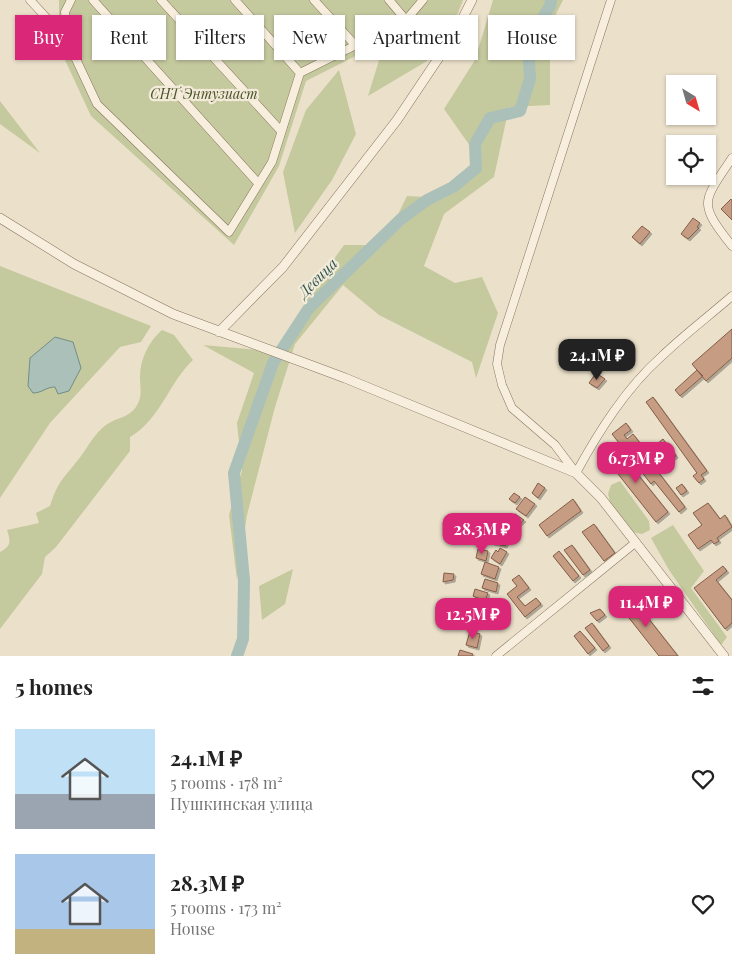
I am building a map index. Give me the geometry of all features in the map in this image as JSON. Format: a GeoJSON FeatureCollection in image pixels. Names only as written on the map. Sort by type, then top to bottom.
{"type":"FeatureCollection","features":[{"type":"Feature","properties":{"kind":"street"},"geometry":{"type":"LineString","coordinates":[[30,0],[44,15]]}},
{"type":"Feature","properties":{"kind":"street"},"geometry":{"type":"LineString","coordinates":[[65,15],[71,0]]}},
{"type":"Feature","properties":{"kind":"street"},"geometry":{"type":"LineString","coordinates":[[93,0],[258,183]]}},
{"type":"Feature","properties":{"kind":"street"},"geometry":{"type":"LineString","coordinates":[[161,0],[281,131]]}},
{"type":"Feature","properties":{"kind":"street"},"geometry":{"type":"LineString","coordinates":[[235,0],[300,74]]}},
{"type":"Feature","properties":{"kind":"street"},"geometry":{"type":"LineString","coordinates":[[314,0],[355,45]]}},
{"type":"Feature","properties":{"kind":"street"},"geometry":{"type":"LineString","coordinates":[[390,0],[402,15]]}},
{"type":"Feature","properties":{"kind":"street"},"geometry":{"type":"LineString","coordinates":[[410,15],[423,0]]}},
{"type":"Feature","properties":{"kind":"street"},"geometry":{"type":"LineString","coordinates":[[219,332],[283,267],[397,120],[454,35],[472,0]]}},
{"type":"Feature","properties":{"kind":"street"},"geometry":{"type":"LineString","coordinates":[[611,0],[506,327],[497,364],[502,385],[512,408],[555,445],[576,473],[601,498],[722,655]]}},
{"type":"Feature","properties":{"kind":"street"},"geometry":{"type":"LineString","coordinates":[[76,60],[97,104],[229,232],[272,162],[300,74],[355,46]]}},
{"type":"Feature","properties":{"kind":"street"},"geometry":{"type":"LineString","coordinates":[[732,158],[707,197],[708,213],[732,246]]}},
{"type":"Feature","properties":{"kind":"street"},"geometry":{"type":"LineString","coordinates":[[0,218],[74,264],[173,314],[345,378],[576,473]]}},
{"type":"Feature","properties":{"kind":"street"},"geometry":{"type":"LineString","coordinates":[[576,473],[608,420],[637,383],[661,356],[732,296]]}},
{"type":"Feature","properties":{"kind":"street"},"geometry":{"type":"LineString","coordinates":[[496,656],[635,543]]}},
{"type":"Feature","properties":{"kind":"green space","name":"СНТ Энтузиаст"},"geometry":{"type":"Polygon","coordinates":[[[59,0],[463,0],[457,15],[355,15],[355,56],[306,81],[279,166],[234,245],[91,116],[65,60],[82,60],[82,15],[59,15],[59,0]]]}},
{"type":"Feature","properties":{"kind":"green space"},"geometry":{"type":"Polygon","coordinates":[[[493,0],[563,0],[556,15],[488,15],[493,0]]]}},
{"type":"Feature","properties":{"kind":"green space"},"geometry":{"type":"Polygon","coordinates":[[[488,17],[488,60],[550,60],[550,105],[509,107],[494,177],[444,214],[424,266],[455,283],[482,277],[498,313],[476,378],[472,362],[379,315],[343,285],[295,344],[275,407],[247,515],[237,580],[229,515],[242,471],[237,423],[254,373],[203,345],[271,351],[305,324],[306,298],[344,245],[383,245],[407,196],[445,198],[480,160],[444,109],[475,60],[478,60],[478,50],[488,17]]]}},
{"type":"Feature","properties":{"kind":"green space","name":"СНТ Энтузиаст"},"geometry":{"type":"Polygon","coordinates":[[[379,60],[428,60],[427,61],[368,96],[379,60]]]}},
{"type":"Feature","properties":{"kind":"green space"},"geometry":{"type":"Polygon","coordinates":[[[339,70],[356,134],[332,180],[295,233],[283,172],[306,110],[339,70]]]}},
{"type":"Feature","properties":{"kind":"green space"},"geometry":{"type":"Polygon","coordinates":[[[0,101],[40,153],[0,124],[0,101]]]}},
{"type":"Feature","properties":{"kind":"green space"},"geometry":{"type":"Polygon","coordinates":[[[0,266],[151,326],[141,342],[120,347],[50,423],[0,498],[0,266]]]}},
{"type":"Feature","properties":{"kind":"green space"},"geometry":{"type":"Polygon","coordinates":[[[162,330],[174,335],[193,360],[177,379],[150,420],[130,437],[130,451],[56,547],[45,557],[42,574],[0,629],[0,552],[9,543],[7,530],[39,523],[36,513],[50,506],[61,481],[96,434],[105,425],[127,415],[136,407],[140,396],[140,370],[144,357],[149,345],[162,330]]]}},
{"type":"Feature","properties":{"kind":"green space"},"geometry":{"type":"Polygon","coordinates":[[[620,481],[649,521],[650,530],[642,534],[632,532],[610,502],[608,494],[611,485],[620,481]]]}},
{"type":"Feature","properties":{"kind":"green space"},"geometry":{"type":"Polygon","coordinates":[[[673,525],[704,571],[691,588],[727,637],[721,645],[669,570],[651,538],[673,525]]]}},
{"type":"Feature","properties":{"kind":"green space"},"geometry":{"type":"Polygon","coordinates":[[[293,569],[285,604],[262,620],[259,586],[293,569]]]}},
{"type":"Feature","properties":{"kind":"water"},"geometry":{"type":"Polygon","coordinates":[[[55,337],[73,342],[81,368],[69,391],[58,394],[55,387],[33,393],[28,386],[30,358],[55,337]]]}},
{"type":"Feature","properties":{"kind":"building"},"geometry":{"type":"Polygon","coordinates":[[[731,199],[732,201],[732,220],[721,209],[731,199]]]}},
{"type":"Feature","properties":{"kind":"building"},"geometry":{"type":"Polygon","coordinates":[[[693,218],[700,223],[697,227],[699,228],[688,239],[681,234],[693,218]]]}},
{"type":"Feature","properties":{"kind":"building"},"geometry":{"type":"Polygon","coordinates":[[[642,226],[650,232],[640,244],[632,237],[642,226]]]}},
{"type":"Feature","properties":{"kind":"building"},"geometry":{"type":"Polygon","coordinates":[[[732,329],[732,358],[706,381],[692,364],[732,329]]]}},
{"type":"Feature","properties":{"kind":"building"},"geometry":{"type":"Polygon","coordinates":[[[697,370],[703,376],[680,396],[675,390],[697,370]]]}},
{"type":"Feature","properties":{"kind":"building"},"geometry":{"type":"Polygon","coordinates":[[[596,373],[605,379],[597,388],[589,383],[596,373]]]}},
{"type":"Feature","properties":{"kind":"building"},"geometry":{"type":"Polygon","coordinates":[[[653,397],[707,471],[701,475],[704,479],[699,483],[693,476],[697,473],[646,402],[653,397]]]}},
{"type":"Feature","properties":{"kind":"building"},"geometry":{"type":"Polygon","coordinates":[[[626,423],[631,430],[624,435],[627,439],[633,434],[655,462],[652,464],[685,507],[679,512],[654,481],[651,484],[612,434],[626,423]]]}},
{"type":"Feature","properties":{"kind":"building"},"geometry":{"type":"Polygon","coordinates":[[[663,439],[669,447],[664,451],[667,455],[673,451],[676,456],[664,465],[654,452],[661,447],[658,443],[663,439]]]}},
{"type":"Feature","properties":{"kind":"building"},"geometry":{"type":"Polygon","coordinates":[[[615,446],[668,512],[656,522],[603,455],[615,446]]]}},
{"type":"Feature","properties":{"kind":"building"},"geometry":{"type":"Polygon","coordinates":[[[538,483],[545,488],[538,498],[532,493],[538,483]]]}},
{"type":"Feature","properties":{"kind":"building"},"geometry":{"type":"Polygon","coordinates":[[[682,484],[687,491],[681,495],[676,488],[682,484]]]}},
{"type":"Feature","properties":{"kind":"building"},"geometry":{"type":"Polygon","coordinates":[[[514,493],[520,497],[515,503],[509,499],[514,493]]]}},
{"type":"Feature","properties":{"kind":"building"},"geometry":{"type":"Polygon","coordinates":[[[525,497],[535,504],[526,516],[516,509],[525,497]]]}},
{"type":"Feature","properties":{"kind":"building"},"geometry":{"type":"Polygon","coordinates":[[[573,499],[581,511],[547,536],[539,525],[573,499]]]}},
{"type":"Feature","properties":{"kind":"building"},"geometry":{"type":"Polygon","coordinates":[[[708,503],[720,519],[725,515],[732,527],[717,538],[719,541],[714,544],[711,540],[698,549],[688,535],[702,525],[693,513],[708,503]]]}},
{"type":"Feature","properties":{"kind":"building"},"geometry":{"type":"Polygon","coordinates":[[[515,514],[524,520],[511,531],[503,524],[506,518],[510,521],[515,514]]]}},
{"type":"Feature","properties":{"kind":"building"},"geometry":{"type":"Polygon","coordinates":[[[594,524],[615,553],[604,561],[582,532],[594,524]]]}},
{"type":"Feature","properties":{"kind":"building"},"geometry":{"type":"Polygon","coordinates":[[[497,528],[509,538],[505,546],[492,543],[497,528]]]}},
{"type":"Feature","properties":{"kind":"building"},"geometry":{"type":"Polygon","coordinates":[[[572,545],[590,570],[583,575],[564,550],[572,545]]]}},
{"type":"Feature","properties":{"kind":"building"},"geometry":{"type":"Polygon","coordinates":[[[500,548],[507,552],[500,564],[491,558],[496,550],[498,552],[500,548]]]}},
{"type":"Feature","properties":{"kind":"building"},"geometry":{"type":"Polygon","coordinates":[[[478,549],[488,551],[486,561],[476,558],[478,549]]]}},
{"type":"Feature","properties":{"kind":"building"},"geometry":{"type":"Polygon","coordinates":[[[559,551],[579,576],[573,581],[553,556],[559,551]]]}},
{"type":"Feature","properties":{"kind":"building"},"geometry":{"type":"Polygon","coordinates":[[[485,562],[499,567],[495,579],[481,574],[485,562]]]}},
{"type":"Feature","properties":{"kind":"building"},"geometry":{"type":"Polygon","coordinates":[[[723,566],[727,571],[716,580],[732,600],[732,623],[725,629],[694,588],[723,566]]]}},
{"type":"Feature","properties":{"kind":"building"},"geometry":{"type":"Polygon","coordinates":[[[444,573],[454,574],[453,580],[443,582],[444,573]]]}},
{"type":"Feature","properties":{"kind":"building"},"geometry":{"type":"Polygon","coordinates":[[[519,575],[529,588],[517,597],[525,606],[536,598],[541,604],[525,617],[507,594],[517,586],[512,580],[519,575]]]}},
{"type":"Feature","properties":{"kind":"building"},"geometry":{"type":"Polygon","coordinates":[[[485,579],[498,583],[496,592],[482,588],[485,579]]]}},
{"type":"Feature","properties":{"kind":"building"},"geometry":{"type":"Polygon","coordinates":[[[475,589],[488,593],[485,601],[473,596],[475,589]]]}},
{"type":"Feature","properties":{"kind":"building"},"geometry":{"type":"Polygon","coordinates":[[[630,595],[678,656],[659,656],[618,604],[630,595]]]}},
{"type":"Feature","properties":{"kind":"building"},"geometry":{"type":"Polygon","coordinates":[[[478,603],[488,605],[483,626],[473,623],[474,617],[472,616],[478,603]]]}},
{"type":"Feature","properties":{"kind":"building"},"geometry":{"type":"Polygon","coordinates":[[[600,609],[605,615],[597,621],[590,613],[600,609]]]}},
{"type":"Feature","properties":{"kind":"building"},"geometry":{"type":"Polygon","coordinates":[[[592,623],[609,646],[603,651],[585,628],[592,623]]]}},
{"type":"Feature","properties":{"kind":"building"},"geometry":{"type":"Polygon","coordinates":[[[470,631],[480,634],[477,648],[466,645],[470,631]]]}},
{"type":"Feature","properties":{"kind":"building"},"geometry":{"type":"Polygon","coordinates":[[[580,631],[595,648],[588,654],[574,636],[580,631]]]}},
{"type":"Feature","properties":{"kind":"building"},"geometry":{"type":"Polygon","coordinates":[[[460,650],[473,654],[472,656],[458,656],[460,650]]]}},
{"type":"Feature","properties":{"kind":"waterway","name":"Девица"},"geometry":{"type":"LineString","coordinates":[[237,656],[243,639],[244,580],[234,473],[273,363],[309,308],[401,219],[427,200],[453,187],[476,168],[475,144],[490,118],[520,111],[530,79],[528,43],[550,6],[551,0]]}}]}
